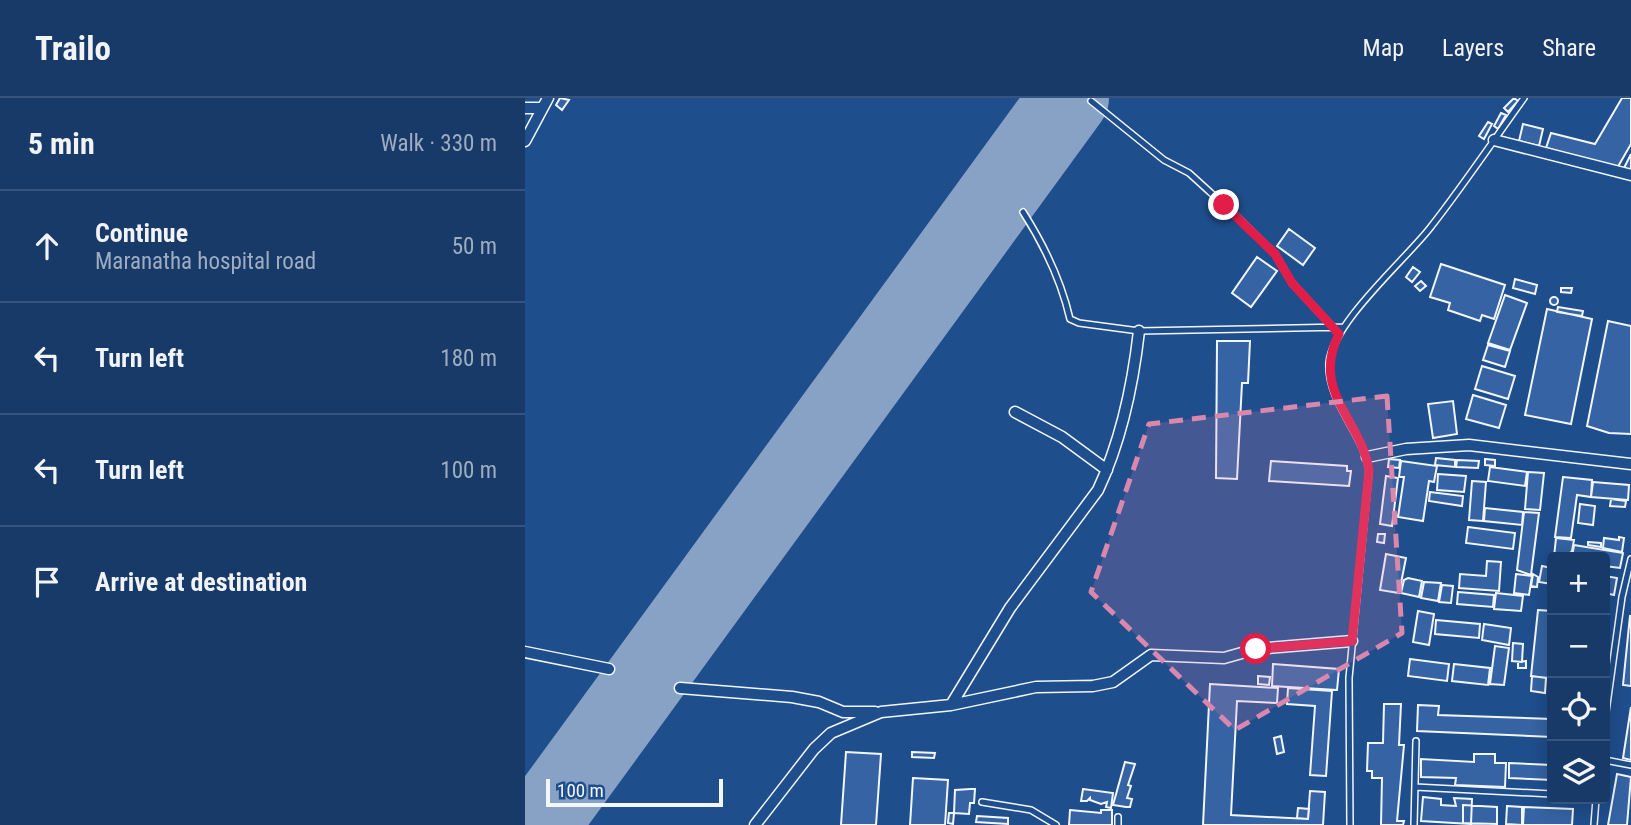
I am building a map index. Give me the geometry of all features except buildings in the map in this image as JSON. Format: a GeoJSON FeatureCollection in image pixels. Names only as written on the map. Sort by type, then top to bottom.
{"type":"FeatureCollection","features":[{"type":"Feature","properties":{"kind":"street"},"geometry":{"type":"LineString","coordinates":[[525,108],[545,103]]}},
{"type":"Feature","properties":{"kind":"street"},"geometry":{"type":"LineString","coordinates":[[525,141],[545,103]]}},
{"type":"Feature","properties":{"kind":"street"},"geometry":{"type":"LineString","coordinates":[[1493,140],[1631,175]]}},
{"type":"Feature","properties":{"kind":"street"},"geometry":{"type":"LineString","coordinates":[[951,705],[1010,608],[1098,490],[1107,470],[1127,401],[1139,331]]}},
{"type":"Feature","properties":{"kind":"street"},"geometry":{"type":"LineString","coordinates":[[1015,412],[1062,437],[1107,470]]}},
{"type":"Feature","properties":{"kind":"street"},"geometry":{"type":"LineString","coordinates":[[1367,457],[1406,449],[1469,445],[1631,464]]}},
{"type":"Feature","properties":{"kind":"street"},"geometry":{"type":"LineString","coordinates":[[680,688],[792,697],[819,702],[843,712],[881,712],[951,705],[1036,687],[1093,686],[1113,682],[1151,655],[1224,658],[1256,649],[1352,641]]}},
{"type":"Feature","properties":{"kind":"street"},"geometry":{"type":"LineString","coordinates":[[525,652],[609,669]]}},
{"type":"Feature","properties":{"kind":"street"},"geometry":{"type":"LineString","coordinates":[[755,825],[814,749],[831,733],[881,712]]}},
{"type":"Feature","properties":{"kind":"lane"},"geometry":{"type":"LineString","coordinates":[[1350,825],[1349,692],[1369,471],[1367,457],[1347,422],[1330,377],[1329,362],[1344,327],[1430,229],[1524,98]]}},
{"type":"Feature","properties":{"kind":"lane"},"geometry":{"type":"LineString","coordinates":[[1091,100],[1164,160],[1189,173],[1233,212],[1275,254],[1292,283],[1339,334]]}},
{"type":"Feature","properties":{"kind":"lane"},"geometry":{"type":"LineString","coordinates":[[1023,212],[1039,237],[1062,288],[1070,319],[1104,329],[1139,331],[1344,327]]}},
{"type":"Feature","properties":{"kind":"lane"},"geometry":{"type":"LineString","coordinates":[[1610,683],[1622,597],[1631,559]]}},
{"type":"Feature","properties":{"kind":"lane"},"geometry":{"type":"LineString","coordinates":[[1622,597],[1631,598]]}},
{"type":"Feature","properties":{"kind":"lane"},"geometry":{"type":"LineString","coordinates":[[1413,825],[1416,741]]}},
{"type":"Feature","properties":{"kind":"lane"},"geometry":{"type":"LineString","coordinates":[[1610,761],[1631,765]]}},
{"type":"Feature","properties":{"kind":"lane"},"geometry":{"type":"LineString","coordinates":[[1415,787],[1547,794]]}},
{"type":"Feature","properties":{"kind":"lane"},"geometry":{"type":"LineString","coordinates":[[982,802],[1031,810],[1056,825]]}},
{"type":"Feature","properties":{"kind":"lane"},"geometry":{"type":"LineString","coordinates":[[1594,825],[1596,804]]}},
{"type":"Feature","properties":{"kind":"lane"},"geometry":{"type":"LineString","coordinates":[[1118,817],[1118,825]]}},
{"type":"Feature","properties":{"kind":"highlighted area"},"geometry":{"type":"Polygon","coordinates":[[[1387,396],[1402,633],[1235,730],[1091,592],[1149,424],[1387,396]]]}},
{"type":"Feature","properties":{"kind":"runway"},"geometry":{"type":"LineString","coordinates":[[539,825],[1069,98]]}},
{"type":"Feature","properties":{"kind":"route"},"geometry":{"type":"LineString","coordinates":[[1224,205],[1275,254],[1292,283],[1339,334],[1329,362],[1330,377],[1347,422],[1367,457],[1369,471],[1352,641],[1256,649]]}}]}
